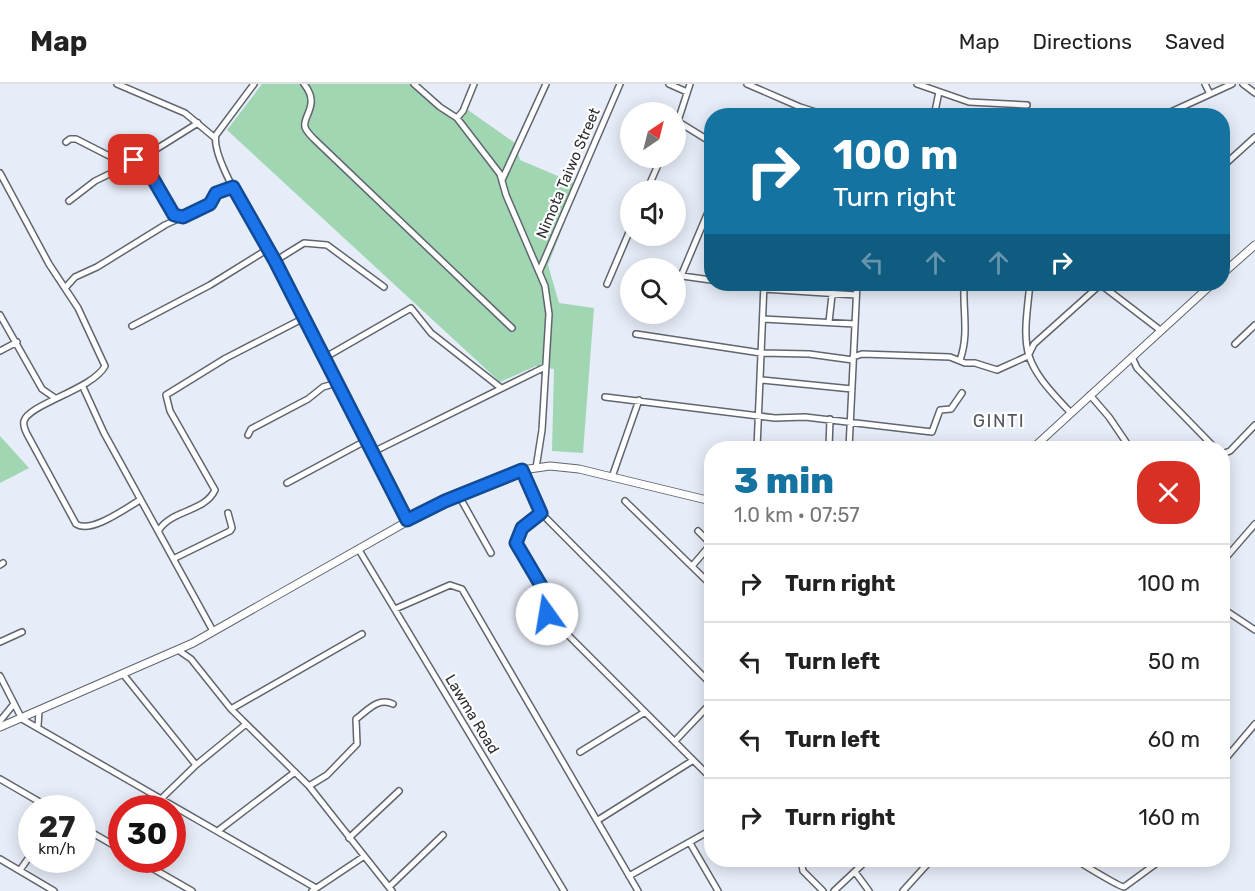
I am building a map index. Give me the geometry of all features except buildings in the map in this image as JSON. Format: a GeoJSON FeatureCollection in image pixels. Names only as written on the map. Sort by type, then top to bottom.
{"type":"FeatureCollection","features":[{"type":"Feature","properties":{"kind":"main road"},"geometry":{"type":"LineString","coordinates":[[1230,267],[1254,247]]}},
{"type":"Feature","properties":{"kind":"main road"},"geometry":{"type":"LineString","coordinates":[[1041,441],[1204,291]]}},
{"type":"Feature","properties":{"kind":"main road"},"geometry":{"type":"LineString","coordinates":[[0,728],[193,643],[359,550],[407,520],[522,470],[559,466],[704,499]]}},
{"type":"Feature","properties":{"kind":"street"},"geometry":{"type":"LineString","coordinates":[[117,84],[185,113],[215,138],[233,187],[275,261],[407,520]]}},
{"type":"Feature","properties":{"kind":"street"},"geometry":{"type":"LineString","coordinates":[[215,138],[233,109],[254,84]]}},
{"type":"Feature","properties":{"kind":"street"},"geometry":{"type":"LineString","coordinates":[[304,84],[309,90],[311,100],[311,112],[305,128],[314,139],[512,328]]}},
{"type":"Feature","properties":{"kind":"street"},"geometry":{"type":"LineString","coordinates":[[414,84],[456,118],[496,168],[511,209],[539,272],[548,303],[542,430],[536,468]]}},
{"type":"Feature","properties":{"kind":"street"},"geometry":{"type":"LineString","coordinates":[[456,118],[463,111],[474,84]]}},
{"type":"Feature","properties":{"kind":"street"},"geometry":{"type":"LineString","coordinates":[[502,180],[546,84]]}},
{"type":"Feature","properties":{"kind":"street","name":"Nimota Taiwo Street"},"geometry":{"type":"LineString","coordinates":[[539,272],[620,84]]}},
{"type":"Feature","properties":{"kind":"street"},"geometry":{"type":"LineString","coordinates":[[669,84],[687,92]]}},
{"type":"Feature","properties":{"kind":"street"},"geometry":{"type":"LineString","coordinates":[[684,102],[690,84]]}},
{"type":"Feature","properties":{"kind":"street"},"geometry":{"type":"LineString","coordinates":[[747,84],[803,108]]}},
{"type":"Feature","properties":{"kind":"street"},"geometry":{"type":"LineString","coordinates":[[917,84],[969,102],[1027,105]]}},
{"type":"Feature","properties":{"kind":"street"},"geometry":{"type":"LineString","coordinates":[[1205,84],[1209,94]]}},
{"type":"Feature","properties":{"kind":"street"},"geometry":{"type":"LineString","coordinates":[[1179,108],[1232,84]]}},
{"type":"Feature","properties":{"kind":"street"},"geometry":{"type":"LineString","coordinates":[[1243,84],[1255,93]]}},
{"type":"Feature","properties":{"kind":"street"},"geometry":{"type":"LineString","coordinates":[[936,108],[939,92]]}},
{"type":"Feature","properties":{"kind":"street"},"geometry":{"type":"LineString","coordinates":[[69,201],[95,181],[141,158],[198,123]]}},
{"type":"Feature","properties":{"kind":"street"},"geometry":{"type":"LineString","coordinates":[[686,127],[704,138]]}},
{"type":"Feature","properties":{"kind":"street"},"geometry":{"type":"LineString","coordinates":[[1230,160],[1255,137]]}},
{"type":"Feature","properties":{"kind":"street"},"geometry":{"type":"LineString","coordinates":[[66,142],[76,139],[125,164]]}},
{"type":"Feature","properties":{"kind":"street"},"geometry":{"type":"LineString","coordinates":[[141,158],[169,210],[174,215],[183,217]]}},
{"type":"Feature","properties":{"kind":"street"},"geometry":{"type":"LineString","coordinates":[[0,173],[50,264],[66,287],[105,366],[83,387],[55,398],[28,415],[23,424],[76,524],[86,528],[92,526],[140,500]]}},
{"type":"Feature","properties":{"kind":"street"},"geometry":{"type":"LineString","coordinates":[[66,287],[75,277],[210,204],[216,193],[233,187]]}},
{"type":"Feature","properties":{"kind":"street"},"geometry":{"type":"LineString","coordinates":[[686,259],[704,220]]}},
{"type":"Feature","properties":{"kind":"street"},"geometry":{"type":"LineString","coordinates":[[275,261],[304,243],[327,244],[384,287]]}},
{"type":"Feature","properties":{"kind":"street"},"geometry":{"type":"LineString","coordinates":[[607,284],[623,246]]}},
{"type":"Feature","properties":{"kind":"street"},"geometry":{"type":"LineString","coordinates":[[132,326],[210,285],[268,249]]}},
{"type":"Feature","properties":{"kind":"street"},"geometry":{"type":"LineString","coordinates":[[686,277],[704,279]]}},
{"type":"Feature","properties":{"kind":"street"},"geometry":{"type":"LineString","coordinates":[[757,441],[762,380],[764,291]]}},
{"type":"Feature","properties":{"kind":"street"},"geometry":{"type":"LineString","coordinates":[[802,291],[856,296]]}},
{"type":"Feature","properties":{"kind":"street"},"geometry":{"type":"LineString","coordinates":[[850,441],[856,291]]}},
{"type":"Feature","properties":{"kind":"street"},"geometry":{"type":"LineString","coordinates":[[960,360],[966,323],[963,313],[964,291]]}},
{"type":"Feature","properties":{"kind":"street"},"geometry":{"type":"LineString","coordinates":[[1029,291],[1024,344],[1028,356],[1051,393],[1071,413]]}},
{"type":"Feature","properties":{"kind":"street"},"geometry":{"type":"LineString","coordinates":[[636,334],[761,353],[809,354],[853,359],[862,354],[884,356],[901,354],[960,360],[997,370],[1028,356],[1034,344],[1092,291]]}},
{"type":"Feature","properties":{"kind":"street"},"geometry":{"type":"LineString","coordinates":[[1109,291],[1160,330]]}},
{"type":"Feature","properties":{"kind":"street"},"geometry":{"type":"LineString","coordinates":[[829,322],[832,295]]}},
{"type":"Feature","properties":{"kind":"street"},"geometry":{"type":"LineString","coordinates":[[324,358],[411,308],[432,333],[501,388]]}},
{"type":"Feature","properties":{"kind":"street"},"geometry":{"type":"LineString","coordinates":[[0,315],[42,389],[55,398]]}},
{"type":"Feature","properties":{"kind":"street"},"geometry":{"type":"LineString","coordinates":[[159,530],[165,522],[208,499],[215,490],[171,411],[166,395],[226,358],[304,318]]}},
{"type":"Feature","properties":{"kind":"street"},"geometry":{"type":"LineString","coordinates":[[763,319],[855,324]]}},
{"type":"Feature","properties":{"kind":"street"},"geometry":{"type":"LineString","coordinates":[[1235,344],[1255,325]]}},
{"type":"Feature","properties":{"kind":"street"},"geometry":{"type":"LineString","coordinates":[[0,351],[17,342]]}},
{"type":"Feature","properties":{"kind":"street"},"geometry":{"type":"LineString","coordinates":[[1024,344],[1034,344]]}},
{"type":"Feature","properties":{"kind":"street"},"geometry":{"type":"LineString","coordinates":[[1132,357],[1137,368],[1208,441]]}},
{"type":"Feature","properties":{"kind":"street"},"geometry":{"type":"LineString","coordinates":[[373,452],[545,367]]}},
{"type":"Feature","properties":{"kind":"street"},"geometry":{"type":"LineString","coordinates":[[762,380],[852,389]]}},
{"type":"Feature","properties":{"kind":"street"},"geometry":{"type":"LineString","coordinates":[[248,435],[251,429],[308,399],[323,387],[337,382]]}},
{"type":"Feature","properties":{"kind":"street"},"geometry":{"type":"LineString","coordinates":[[83,387],[140,500],[175,558],[213,631]]}},
{"type":"Feature","properties":{"kind":"street"},"geometry":{"type":"LineString","coordinates":[[605,397],[758,415],[830,419],[932,432],[939,410],[951,409],[962,393]]}},
{"type":"Feature","properties":{"kind":"street"},"geometry":{"type":"LineString","coordinates":[[1090,395],[1110,417],[1125,441]]}},
{"type":"Feature","properties":{"kind":"street"},"geometry":{"type":"LineString","coordinates":[[612,477],[639,400]]}},
{"type":"Feature","properties":{"kind":"street"},"geometry":{"type":"LineString","coordinates":[[829,441],[830,419]]}},
{"type":"Feature","properties":{"kind":"street"},"geometry":{"type":"LineString","coordinates":[[1230,451],[1255,425]]}},
{"type":"Feature","properties":{"kind":"street"},"geometry":{"type":"LineString","coordinates":[[287,483],[367,440]]}},
{"type":"Feature","properties":{"kind":"street"},"geometry":{"type":"LineString","coordinates":[[522,470],[541,513],[704,677]]}},
{"type":"Feature","properties":{"kind":"street"},"geometry":{"type":"LineString","coordinates":[[459,496],[492,553]]}},
{"type":"Feature","properties":{"kind":"street"},"geometry":{"type":"LineString","coordinates":[[625,501],[704,577]]}},
{"type":"Feature","properties":{"kind":"street"},"geometry":{"type":"LineString","coordinates":[[175,558],[230,531],[232,528],[228,513]]}},
{"type":"Feature","properties":{"kind":"street"},"geometry":{"type":"LineString","coordinates":[[541,513],[522,528],[516,543],[549,599],[547,614],[704,772]]}},
{"type":"Feature","properties":{"kind":"street"},"geometry":{"type":"LineString","coordinates":[[1230,553],[1255,524]]}},
{"type":"Feature","properties":{"kind":"street"},"geometry":{"type":"LineString","coordinates":[[698,531],[704,537]]}},
{"type":"Feature","properties":{"kind":"street","name":"Lawma Road"},"geometry":{"type":"LineString","coordinates":[[359,550],[564,891]]}},
{"type":"Feature","properties":{"kind":"street"},"geometry":{"type":"LineString","coordinates":[[693,565],[704,552]]}},
{"type":"Feature","properties":{"kind":"street"},"geometry":{"type":"LineString","coordinates":[[395,609],[450,585],[462,589],[497,654],[598,820],[638,891]]}},
{"type":"Feature","properties":{"kind":"street"},"geometry":{"type":"LineString","coordinates":[[1230,613],[1255,630]]}},
{"type":"Feature","properties":{"kind":"street"},"geometry":{"type":"LineString","coordinates":[[0,642],[22,632]]}},
{"type":"Feature","properties":{"kind":"street"},"geometry":{"type":"LineString","coordinates":[[231,709],[362,634]]}},
{"type":"Feature","properties":{"kind":"street"},"geometry":{"type":"LineString","coordinates":[[190,659],[193,643]]}},
{"type":"Feature","properties":{"kind":"street"},"geometry":{"type":"LineString","coordinates":[[178,650],[190,659],[231,709],[309,786],[363,857],[391,889],[443,835]]}},
{"type":"Feature","properties":{"kind":"street"},"geometry":{"type":"LineString","coordinates":[[123,674],[196,765]]}},
{"type":"Feature","properties":{"kind":"street"},"geometry":{"type":"LineString","coordinates":[[0,676],[13,705],[22,718],[157,795]]}},
{"type":"Feature","properties":{"kind":"street"},"geometry":{"type":"LineString","coordinates":[[309,786],[327,775],[357,744],[356,719],[379,702],[386,701],[393,704]]}},
{"type":"Feature","properties":{"kind":"street"},"geometry":{"type":"LineString","coordinates":[[0,721],[13,705]]}},
{"type":"Feature","properties":{"kind":"street"},"geometry":{"type":"LineString","coordinates":[[38,726],[39,711]]}},
{"type":"Feature","properties":{"kind":"street"},"geometry":{"type":"LineString","coordinates":[[675,741],[704,711]]}},
{"type":"Feature","properties":{"kind":"street"},"geometry":{"type":"LineString","coordinates":[[580,752],[645,712]]}},
{"type":"Feature","properties":{"kind":"street"},"geometry":{"type":"LineString","coordinates":[[165,795],[196,765],[246,724]]}},
{"type":"Feature","properties":{"kind":"street"},"geometry":{"type":"LineString","coordinates":[[1230,754],[1255,724]]}},
{"type":"Feature","properties":{"kind":"street"},"geometry":{"type":"LineString","coordinates":[[598,820],[692,761]]}},
{"type":"Feature","properties":{"kind":"street"},"geometry":{"type":"LineString","coordinates":[[219,830],[295,772]]}},
{"type":"Feature","properties":{"kind":"street"},"geometry":{"type":"LineString","coordinates":[[0,779],[28,795]]}},
{"type":"Feature","properties":{"kind":"street"},"geometry":{"type":"LineString","coordinates":[[349,838],[399,791]]}},
{"type":"Feature","properties":{"kind":"street"},"geometry":{"type":"LineString","coordinates":[[186,811],[314,890],[363,857]]}},
{"type":"Feature","properties":{"kind":"street"},"geometry":{"type":"LineString","coordinates":[[629,876],[704,834]]}},
{"type":"Feature","properties":{"kind":"street"},"geometry":{"type":"LineString","coordinates":[[690,843],[718,891]]}},
{"type":"Feature","properties":{"kind":"street"},"geometry":{"type":"LineString","coordinates":[[0,859],[18,869]]}},
{"type":"Feature","properties":{"kind":"street"},"geometry":{"type":"LineString","coordinates":[[802,867],[803,872],[823,891]]}},
{"type":"Feature","properties":{"kind":"street"},"geometry":{"type":"LineString","coordinates":[[834,891],[860,867]]}},
{"type":"Feature","properties":{"kind":"street"},"geometry":{"type":"LineString","coordinates":[[903,891],[925,867]]}},
{"type":"Feature","properties":{"kind":"street"},"geometry":{"type":"LineString","coordinates":[[1086,867],[1100,872],[1117,886],[1124,887],[1151,867]]}},
{"type":"Feature","properties":{"kind":"street"},"geometry":{"type":"LineString","coordinates":[[855,872],[870,891]]}},
{"type":"Feature","properties":{"kind":"street"},"geometry":{"type":"LineString","coordinates":[[25,873],[54,891]]}},
{"type":"Feature","properties":{"kind":"street"},"geometry":{"type":"LineString","coordinates":[[161,873],[192,891]]}},
{"type":"Feature","properties":{"kind":"green space"},"geometry":{"type":"Polygon","coordinates":[[[262,84],[420,84],[451,117],[468,110],[515,143],[520,160],[579,185],[548,265],[559,303],[594,308],[583,453],[552,451],[554,369],[536,366],[500,382],[227,130],[262,84]]]}},
{"type":"Feature","properties":{"kind":"green space"},"geometry":{"type":"Polygon","coordinates":[[[0,436],[29,468],[0,483],[0,436]]]}},
{"type":"Feature","properties":{"kind":"district","name":"GINTI"},"geometry":{"type":"Point","coordinates":[999,421]}},
{"type":"Feature","properties":{"kind":"route"},"geometry":{"type":"LineString","coordinates":[[134,160],[141,158],[169,210],[174,215],[183,217],[210,204],[216,193],[233,187],[275,261],[407,520],[445,501],[522,470],[541,513],[522,528],[516,538],[516,543],[520,554],[533,570],[549,599],[547,614]]}}]}
